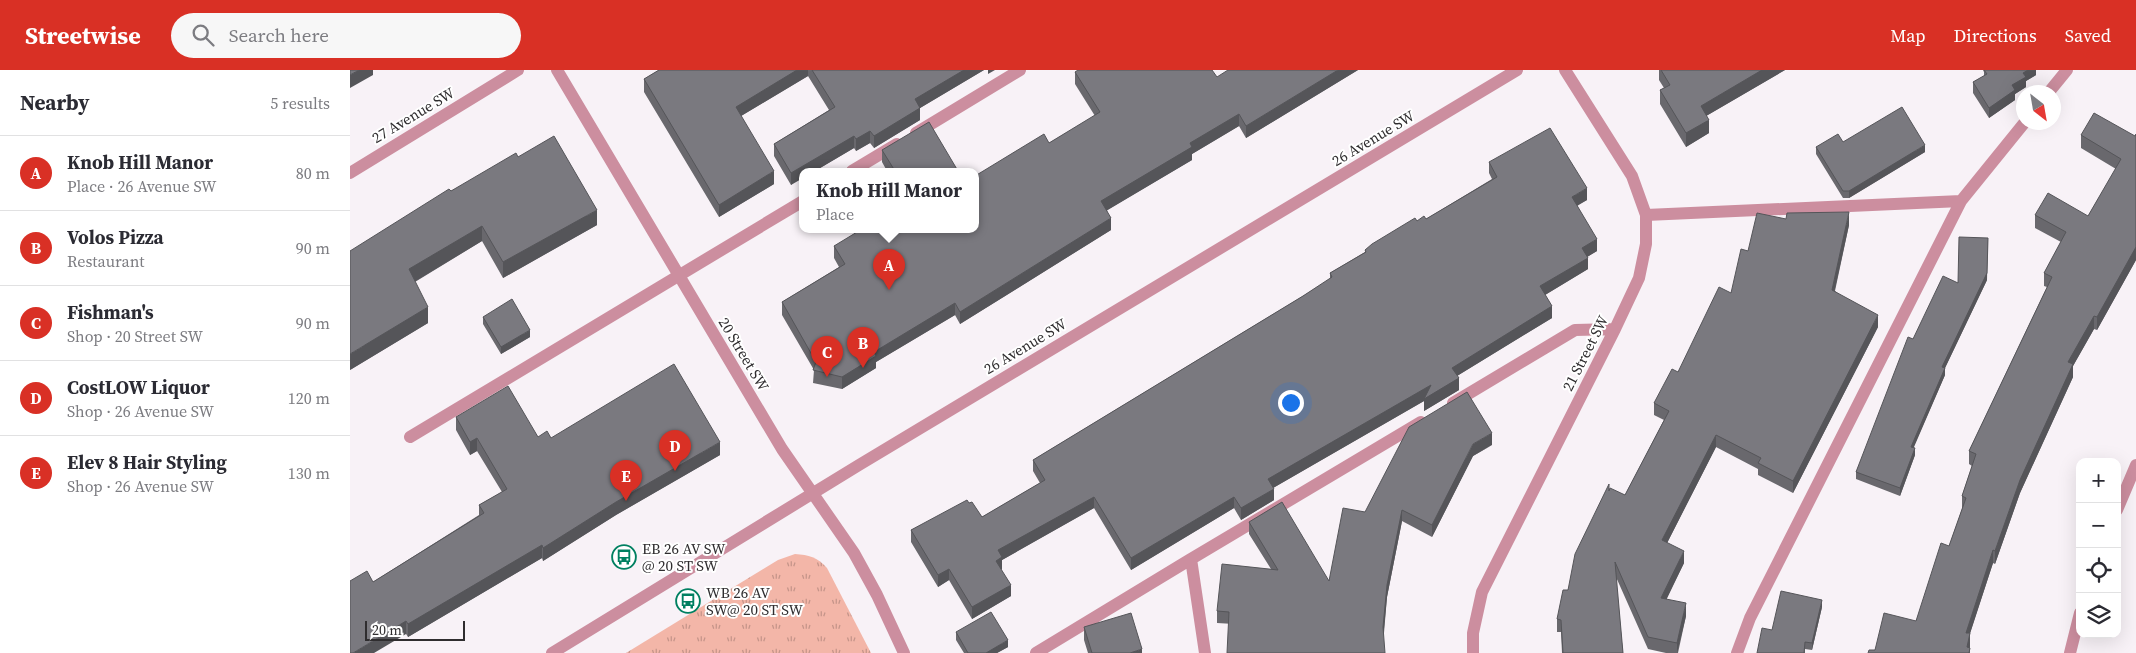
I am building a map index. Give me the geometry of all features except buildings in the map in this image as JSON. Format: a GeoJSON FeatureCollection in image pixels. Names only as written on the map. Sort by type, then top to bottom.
{"type":"FeatureCollection","features":[{"type":"Feature","properties":{"kind":"street","name":"27 Avenue SW"},"geometry":{"type":"LineString","coordinates":[[350,173],[518,70]]}},
{"type":"Feature","properties":{"kind":"street","name":"20 Street SW"},"geometry":{"type":"LineString","coordinates":[[557,70],[782,449],[854,553],[877,595],[904,653]]}},
{"type":"Feature","properties":{"kind":"street"},"geometry":{"type":"LineString","coordinates":[[857,168],[1020,70]]}},
{"type":"Feature","properties":{"kind":"street","name":"26 Avenue SW"},"geometry":{"type":"LineString","coordinates":[[552,653],[1517,70]]}},
{"type":"Feature","properties":{"kind":"street","name":"21 Street SW"},"geometry":{"type":"LineString","coordinates":[[1473,653],[1473,633],[1482,592],[1615,329],[1639,278],[1646,244],[1646,215],[1632,176],[1565,70]]}},
{"type":"Feature","properties":{"kind":"street"},"geometry":{"type":"LineString","coordinates":[[2055,85],[2067,70]]}},
{"type":"Feature","properties":{"kind":"street"},"geometry":{"type":"LineString","coordinates":[[1737,653],[1750,618],[1961,201],[2019,130]]}},
{"type":"Feature","properties":{"kind":"street"},"geometry":{"type":"LineString","coordinates":[[1646,215],[1961,201]]}},
{"type":"Feature","properties":{"kind":"street"},"geometry":{"type":"LineString","coordinates":[[410,437],[799,203]]}},
{"type":"Feature","properties":{"kind":"street"},"geometry":{"type":"LineString","coordinates":[[1036,653],[1575,330],[1615,329]]}},
{"type":"Feature","properties":{"kind":"street"},"geometry":{"type":"LineString","coordinates":[[2120,503],[2136,465]]}},
{"type":"Feature","properties":{"kind":"street"},"geometry":{"type":"LineString","coordinates":[[1191,559],[1205,653]]}},
{"type":"Feature","properties":{"kind":"street"},"geometry":{"type":"LineString","coordinates":[[2070,653],[2076,629]]}},
{"type":"Feature","properties":{"kind":"green space"},"geometry":{"type":"Polygon","coordinates":[[[795,554],[812,557],[820,561],[827,568],[871,653],[626,653],[778,560],[795,554]]]}},
{"type":"Feature","properties":{"kind":"place","name":"Knob Hill Manor"},"geometry":{"type":"Point","coordinates":[889,290]}},
{"type":"Feature","properties":{"kind":"place","name":"Volos Pizza"},"geometry":{"type":"Point","coordinates":[863,368]}},
{"type":"Feature","properties":{"kind":"place","name":"Fishman's"},"geometry":{"type":"Point","coordinates":[827,377]}},
{"type":"Feature","properties":{"kind":"place","name":"CostLOW Liquor"},"geometry":{"type":"Point","coordinates":[675,471]}},
{"type":"Feature","properties":{"kind":"place","name":"Elev 8 Hair Styling"},"geometry":{"type":"Point","coordinates":[626,501]}},
{"type":"Feature","properties":{"kind":"place","name":"EB 26 AV SW @ 20 ST SW"},"geometry":{"type":"Point","coordinates":[624,557]}},
{"type":"Feature","properties":{"kind":"place","name":"WB 26 AV SW@ 20 ST SW"},"geometry":{"type":"Point","coordinates":[688,601]}}]}
